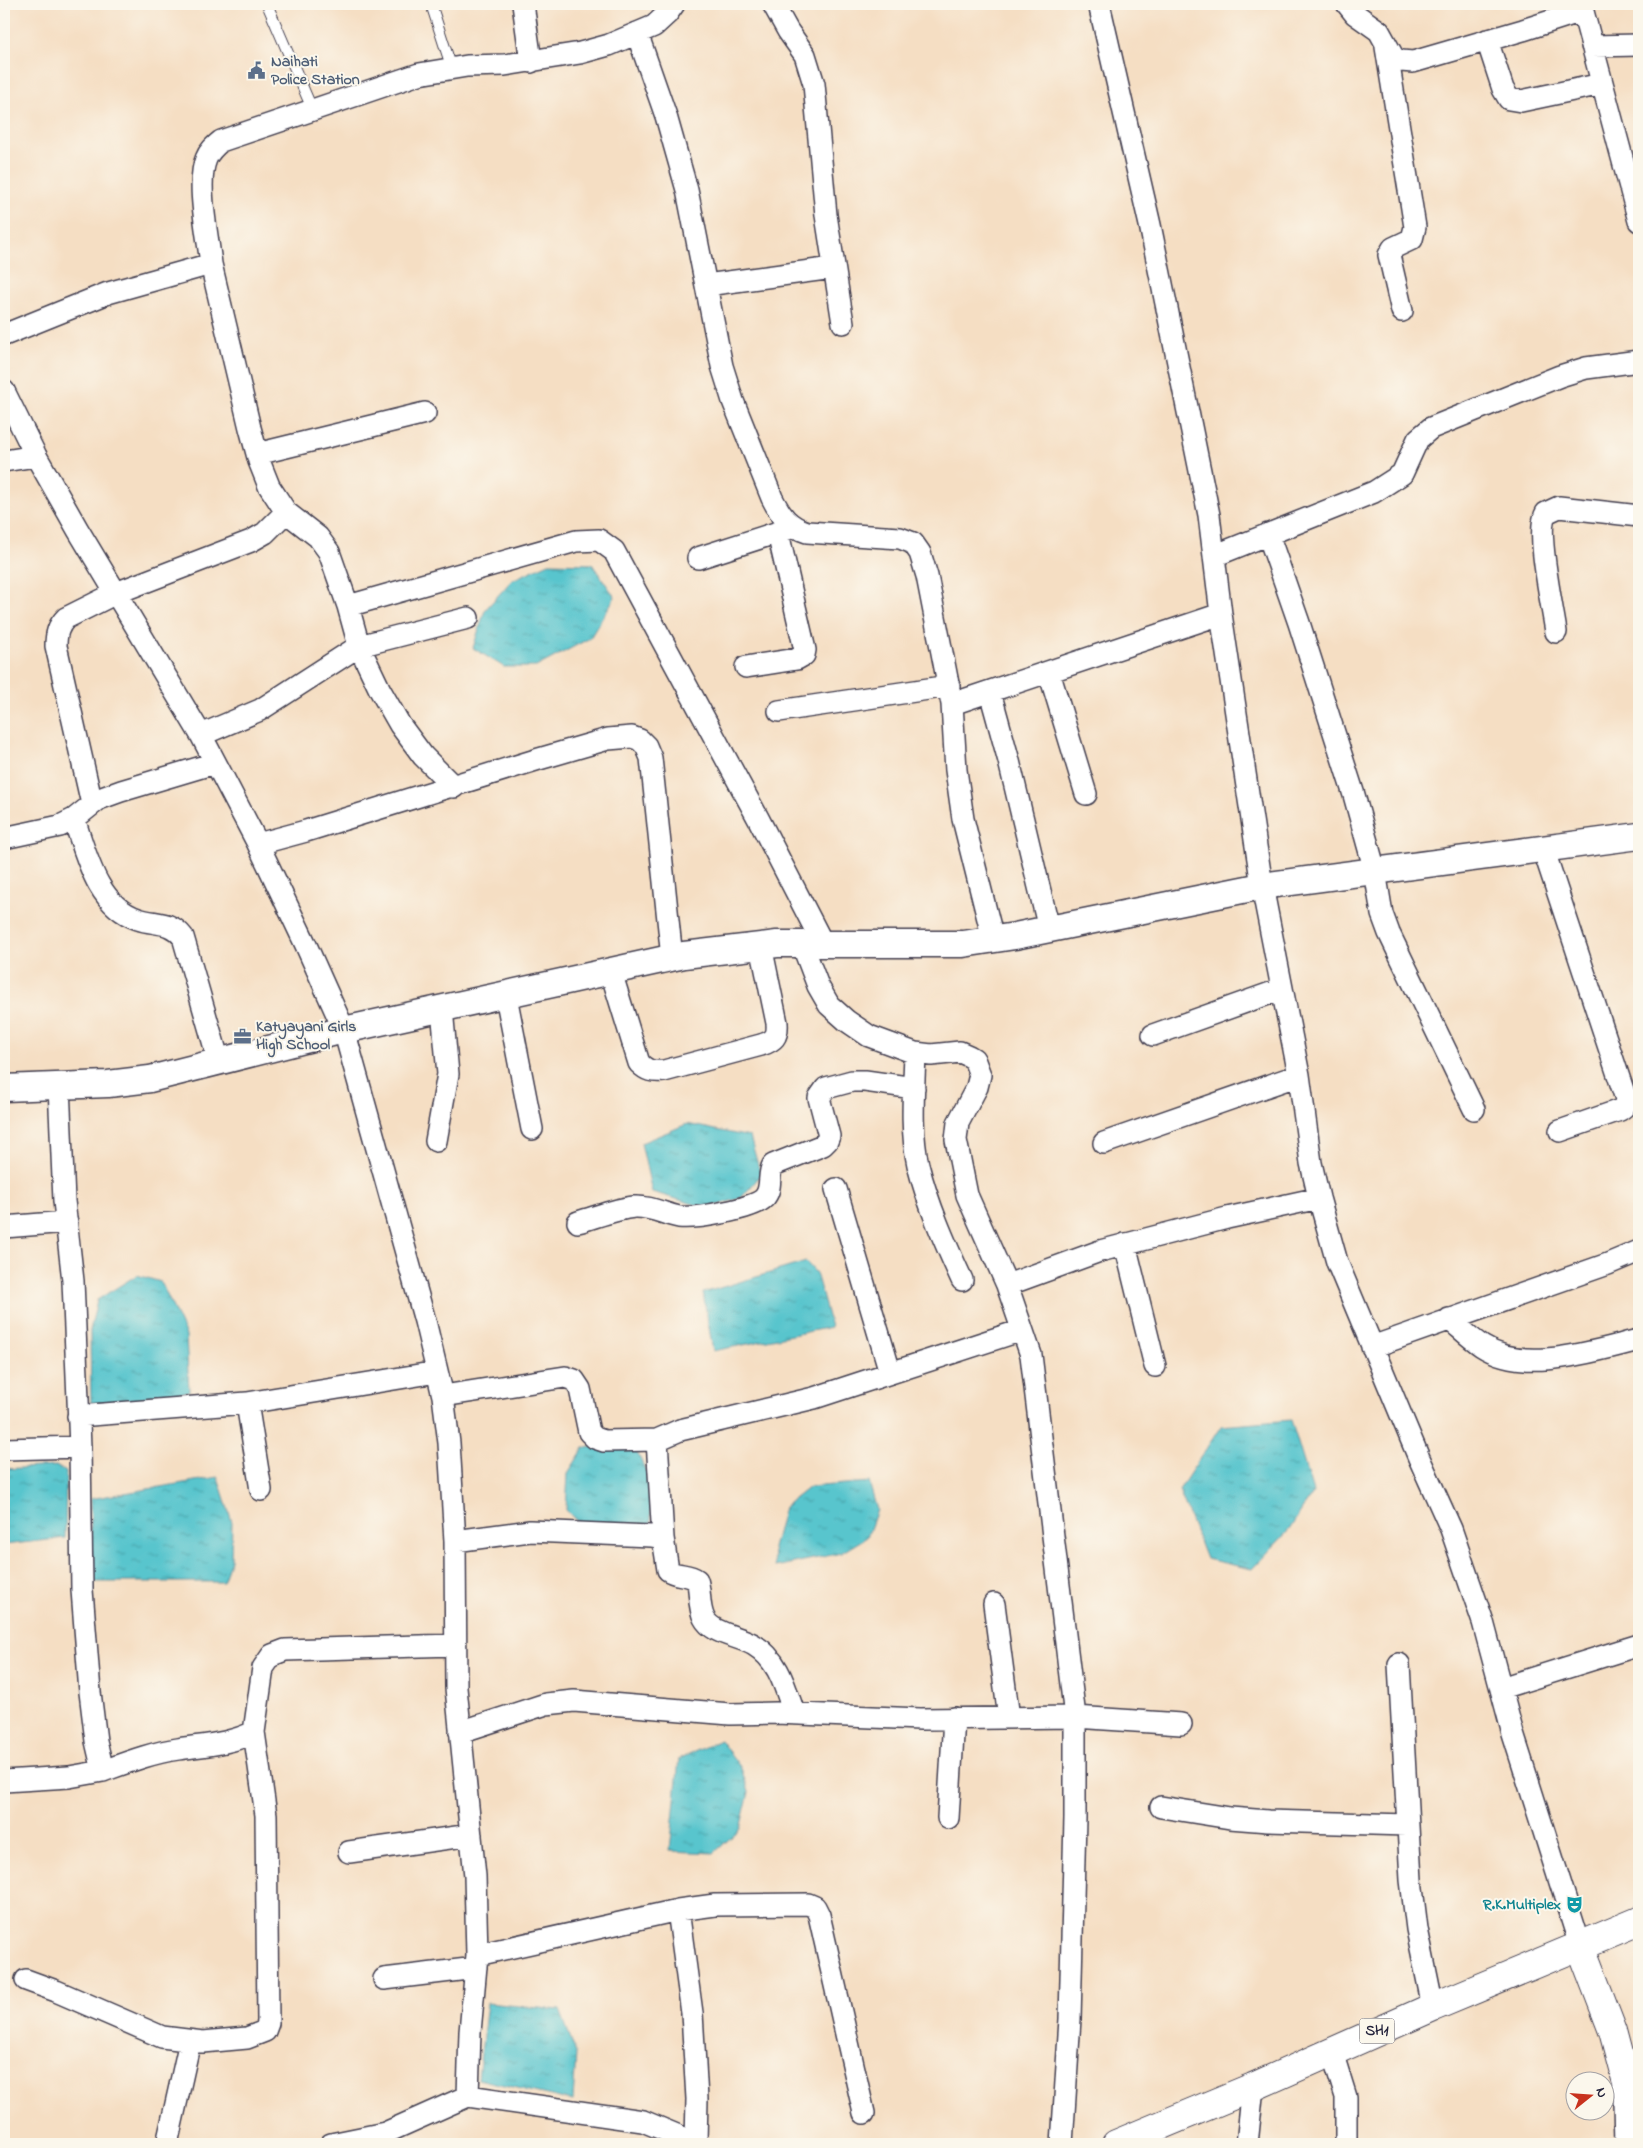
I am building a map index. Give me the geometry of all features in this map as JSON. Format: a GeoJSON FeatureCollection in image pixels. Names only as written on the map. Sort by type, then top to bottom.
{"type":"FeatureCollection","features":[{"type":"Feature","properties":{"kind":"main road","name":"SH1"},"geometry":{"type":"LineString","coordinates":[[1116,2144],[1253,2087],[1433,2007],[1639,1921]]}},
{"type":"Feature","properties":{"kind":"main road"},"geometry":{"type":"LineString","coordinates":[[1580,1945],[1632,2074],[1639,2129]]}},
{"type":"Feature","properties":{"kind":"street"},"geometry":{"type":"LineString","coordinates":[[523,4],[531,62]]}},
{"type":"Feature","properties":{"kind":"street"},"geometry":{"type":"LineString","coordinates":[[454,786],[423,756],[400,725],[380,690],[359,646],[348,606],[329,552],[318,537],[286,512],[269,486],[257,454],[211,264],[202,190],[202,173],[211,150],[222,141],[418,74],[452,68],[531,62],[580,53],[609,45],[654,26],[667,14],[674,4]]}},
{"type":"Feature","properties":{"kind":"street"},"geometry":{"type":"LineString","coordinates":[[773,4],[788,31],[805,55],[814,84],[826,215],[843,323]]}},
{"type":"Feature","properties":{"kind":"street"},"geometry":{"type":"LineString","coordinates":[[1099,4],[1150,225],[1209,515],[1221,614],[1262,886],[1299,1075],[1311,1163],[1319,1198],[1338,1262],[1372,1347],[1450,1529],[1483,1622],[1532,1796],[1580,1945]]}},
{"type":"Feature","properties":{"kind":"street"},"geometry":{"type":"LineString","coordinates":[[1347,4],[1355,14],[1379,31],[1386,47],[1394,58],[1412,62],[1487,40],[1582,7],[1639,221]]}},
{"type":"Feature","properties":{"kind":"street"},"geometry":{"type":"LineString","coordinates":[[637,33],[687,190],[722,366],[733,401],[786,530],[806,650],[804,655],[796,659],[746,667]]}},
{"type":"Feature","properties":{"kind":"street"},"geometry":{"type":"LineString","coordinates":[[1487,40],[1502,89],[1509,98],[1521,101],[1602,84]]}},
{"type":"Feature","properties":{"kind":"street"},"geometry":{"type":"LineString","coordinates":[[1592,46],[1639,45]]}},
{"type":"Feature","properties":{"kind":"street"},"geometry":{"type":"LineString","coordinates":[[1386,47],[1415,227],[1412,239],[1393,248],[1389,255],[1402,311]]}},
{"type":"Feature","properties":{"kind":"street"},"geometry":{"type":"LineString","coordinates":[[4,335],[108,293],[211,264]]}},
{"type":"Feature","properties":{"kind":"street"},"geometry":{"type":"LineString","coordinates":[[706,285],[834,268]]}},
{"type":"Feature","properties":{"kind":"street"},"geometry":{"type":"LineString","coordinates":[[1214,556],[1374,492],[1387,485],[1402,474],[1418,439],[1431,428],[1560,376],[1586,368],[1639,362]]}},
{"type":"Feature","properties":{"kind":"street"},"geometry":{"type":"LineString","coordinates":[[4,391],[36,456],[201,734],[214,763],[258,844],[344,1030],[425,1320],[443,1396],[450,1442],[455,1542],[454,1645],[456,1688],[477,1902],[477,1961],[470,2032],[468,2096]]}},
{"type":"Feature","properties":{"kind":"street"},"geometry":{"type":"LineString","coordinates":[[257,454],[425,413]]}},
{"type":"Feature","properties":{"kind":"street"},"geometry":{"type":"LineString","coordinates":[[4,460],[36,456]]}},
{"type":"Feature","properties":{"kind":"street"},"geometry":{"type":"LineString","coordinates":[[1556,632],[1543,543],[1542,525],[1546,513],[1559,507],[1639,516]]}},
{"type":"Feature","properties":{"kind":"street"},"geometry":{"type":"LineString","coordinates":[[92,804],[56,646],[56,637],[61,623],[66,618],[116,593],[236,548],[265,533],[286,512]]}},
{"type":"Feature","properties":{"kind":"street"},"geometry":{"type":"LineString","coordinates":[[698,558],[786,530],[900,538],[912,543],[920,553],[927,576],[951,695],[956,770],[963,820],[993,939]]}},
{"type":"Feature","properties":{"kind":"street"},"geometry":{"type":"LineString","coordinates":[[1268,534],[1326,707],[1375,871],[1378,898],[1389,933],[1474,1109]]}},
{"type":"Feature","properties":{"kind":"street"},"geometry":{"type":"LineString","coordinates":[[348,606],[576,541],[599,540],[614,551],[758,818],[813,944],[818,986],[829,1005],[847,1021],[869,1036],[915,1053],[931,1055],[960,1052],[969,1056],[978,1067],[980,1075],[977,1087],[958,1123],[956,1140],[967,1195],[1006,1285],[1031,1355],[1037,1391],[1075,1718],[1075,1818],[1070,2019],[1062,2144]]}},
{"type":"Feature","properties":{"kind":"street"},"geometry":{"type":"LineString","coordinates":[[779,711],[990,692],[1221,614]]}},
{"type":"Feature","properties":{"kind":"street"},"geometry":{"type":"LineString","coordinates":[[201,734],[260,710],[359,646],[468,618]]}},
{"type":"Feature","properties":{"kind":"street"},"geometry":{"type":"LineString","coordinates":[[1049,672],[1086,794]]}},
{"type":"Feature","properties":{"kind":"street"},"geometry":{"type":"LineString","coordinates":[[990,692],[1009,761],[1049,929]]}},
{"type":"Feature","properties":{"kind":"street"},"geometry":{"type":"LineString","coordinates":[[258,844],[454,786],[540,758],[608,739],[632,737],[640,740],[646,746],[651,758],[672,958]]}},
{"type":"Feature","properties":{"kind":"street"},"geometry":{"type":"LineString","coordinates":[[4,838],[60,826],[74,819],[92,804],[121,791],[214,763]]}},
{"type":"Feature","properties":{"kind":"street"},"geometry":{"type":"LineString","coordinates":[[74,819],[92,873],[102,890],[115,904],[126,914],[138,919],[172,926],[183,936],[219,1062]]}},
{"type":"Feature","properties":{"kind":"street"},"geometry":{"type":"LineString","coordinates":[[4,1088],[108,1084],[150,1079],[344,1030],[506,996],[672,958],[762,946],[962,944],[1049,929],[1262,886],[1639,836]]}},
{"type":"Feature","properties":{"kind":"street"},"geometry":{"type":"LineString","coordinates":[[1543,848],[1626,1099],[1626,1103],[1620,1110],[1560,1131]]}},
{"type":"Feature","properties":{"kind":"street"},"geometry":{"type":"LineString","coordinates":[[611,972],[639,1063],[645,1069],[652,1072],[664,1071],[761,1045],[774,1039],[778,1033],[777,1023],[762,946]]}},
{"type":"Feature","properties":{"kind":"street"},"geometry":{"type":"LineString","coordinates":[[1153,1035],[1282,989]]}},
{"type":"Feature","properties":{"kind":"street"},"geometry":{"type":"LineString","coordinates":[[506,996],[532,1129]]}},
{"type":"Feature","properties":{"kind":"street"},"geometry":{"type":"LineString","coordinates":[[436,1141],[448,1074],[442,1009]]}},
{"type":"Feature","properties":{"kind":"street"},"geometry":{"type":"LineString","coordinates":[[915,1053],[915,1136],[918,1164],[937,1224],[962,1280]]}},
{"type":"Feature","properties":{"kind":"street"},"geometry":{"type":"LineString","coordinates":[[1104,1143],[1299,1075]]}},
{"type":"Feature","properties":{"kind":"street"},"geometry":{"type":"LineString","coordinates":[[578,1222],[635,1207],[647,1207],[679,1217],[690,1217],[712,1215],[748,1206],[764,1199],[768,1193],[770,1170],[773,1165],[823,1145],[828,1141],[829,1136],[819,1098],[826,1088],[852,1081],[865,1081],[914,1088]]}},
{"type":"Feature","properties":{"kind":"street"},"geometry":{"type":"LineString","coordinates":[[58,1086],[66,1222],[73,1281],[80,1447],[82,1590],[90,1692],[96,1741],[103,1772]]}},
{"type":"Feature","properties":{"kind":"street"},"geometry":{"type":"LineString","coordinates":[[836,1189],[890,1372]]}},
{"type":"Feature","properties":{"kind":"street"},"geometry":{"type":"LineString","coordinates":[[1006,1285],[1071,1260],[1125,1244],[1227,1218],[1319,1198]]}},
{"type":"Feature","properties":{"kind":"street"},"geometry":{"type":"LineString","coordinates":[[4,1227],[66,1222]]}},
{"type":"Feature","properties":{"kind":"street"},"geometry":{"type":"LineString","coordinates":[[1125,1244],[1155,1366]]}},
{"type":"Feature","properties":{"kind":"street"},"geometry":{"type":"LineString","coordinates":[[1372,1347],[1608,1264],[1639,1251]]}},
{"type":"Feature","properties":{"kind":"street"},"geometry":{"type":"LineString","coordinates":[[1449,1319],[1482,1346],[1500,1354],[1525,1359],[1544,1359],[1639,1340]]}},
{"type":"Feature","properties":{"kind":"street"},"geometry":{"type":"LineString","coordinates":[[443,1396],[565,1377],[574,1380],[580,1389],[589,1432],[595,1438],[604,1441],[657,1440],[680,1430],[814,1398],[1022,1330]]}},
{"type":"Feature","properties":{"kind":"street"},"geometry":{"type":"LineString","coordinates":[[78,1416],[247,1403],[437,1372]]}},
{"type":"Feature","properties":{"kind":"street"},"geometry":{"type":"LineString","coordinates":[[247,1403],[261,1490]]}},
{"type":"Feature","properties":{"kind":"street"},"geometry":{"type":"LineString","coordinates":[[657,1440],[663,1538],[668,1570],[673,1573],[691,1575],[697,1580],[701,1611],[704,1619],[712,1627],[754,1645],[770,1659],[780,1672],[794,1713]]}},
{"type":"Feature","properties":{"kind":"street"},"geometry":{"type":"LineString","coordinates":[[4,1449],[80,1447]]}},
{"type":"Feature","properties":{"kind":"street"},"geometry":{"type":"LineString","coordinates":[[455,1542],[515,1532],[545,1531],[663,1538]]}},
{"type":"Feature","properties":{"kind":"street"},"geometry":{"type":"LineString","coordinates":[[994,1604],[1009,1718]]}},
{"type":"Feature","properties":{"kind":"street"},"geometry":{"type":"LineString","coordinates":[[26,1980],[162,2037],[203,2042],[247,2038],[264,2031],[268,2023],[266,1815],[254,1732],[263,1668],[272,1655],[285,1650],[454,1645]]}},
{"type":"Feature","properties":{"kind":"street"},"geometry":{"type":"LineString","coordinates":[[1501,1688],[1639,1645]]}},
{"type":"Feature","properties":{"kind":"street"},"geometry":{"type":"LineString","coordinates":[[1399,1664],[1411,1880],[1417,1929],[1433,2007]]}},
{"type":"Feature","properties":{"kind":"street"},"geometry":{"type":"LineString","coordinates":[[460,1732],[546,1704],[574,1701],[730,1714],[794,1713],[920,1719],[1075,1718],[1181,1724]]}},
{"type":"Feature","properties":{"kind":"street"},"geometry":{"type":"LineString","coordinates":[[948,1818],[954,1718]]}},
{"type":"Feature","properties":{"kind":"street"},"geometry":{"type":"LineString","coordinates":[[4,1781],[69,1777],[103,1772],[139,1757],[178,1749],[212,1745],[244,1738],[254,1732]]}},
{"type":"Feature","properties":{"kind":"street"},"geometry":{"type":"LineString","coordinates":[[1161,1807],[1230,1818],[1268,1821],[1407,1825]]}},
{"type":"Feature","properties":{"kind":"street"},"geometry":{"type":"LineString","coordinates":[[349,1852],[471,1835]]}},
{"type":"Feature","properties":{"kind":"street"},"geometry":{"type":"LineString","coordinates":[[384,1980],[477,1961],[678,1910],[715,1905],[808,1904],[815,1907],[819,1915],[864,2114]]}},
{"type":"Feature","properties":{"kind":"street"},"geometry":{"type":"LineString","coordinates":[[331,2144],[387,2139],[468,2096],[643,2121],[697,2143],[697,2099],[692,2013],[678,1910]]}},
{"type":"Feature","properties":{"kind":"street"},"geometry":{"type":"LineString","coordinates":[[167,2144],[190,2041]]}},
{"type":"Feature","properties":{"kind":"street"},"geometry":{"type":"LineString","coordinates":[[1332,2052],[1346,2097],[1346,2144]]}},
{"type":"Feature","properties":{"kind":"street"},"geometry":{"type":"LineString","coordinates":[[1626,2144],[1632,2074]]}},
{"type":"Feature","properties":{"kind":"street"},"geometry":{"type":"LineString","coordinates":[[1247,2144],[1253,2087]]}},
{"type":"Feature","properties":{"kind":"lane"},"geometry":{"type":"LineString","coordinates":[[267,4],[313,111]]}},
{"type":"Feature","properties":{"kind":"lane"},"geometry":{"type":"LineString","coordinates":[[431,4],[452,68]]}},
{"type":"Feature","properties":{"kind":"water"},"geometry":{"type":"Polygon","coordinates":[[[549,563],[592,564],[615,597],[590,638],[536,667],[504,667],[473,648],[485,610],[512,580],[549,563]]]}},
{"type":"Feature","properties":{"kind":"water"},"geometry":{"type":"Polygon","coordinates":[[[687,1124],[750,1137],[761,1175],[741,1198],[707,1208],[652,1192],[641,1143],[687,1124]]]}},
{"type":"Feature","properties":{"kind":"water"},"geometry":{"type":"Polygon","coordinates":[[[806,1262],[816,1273],[831,1327],[713,1351],[703,1293],[806,1262]]]}},
{"type":"Feature","properties":{"kind":"water"},"geometry":{"type":"Polygon","coordinates":[[[137,1275],[161,1282],[186,1336],[189,1391],[156,1400],[91,1403],[90,1331],[97,1300],[137,1275]]]}},
{"type":"Feature","properties":{"kind":"water"},"geometry":{"type":"Polygon","coordinates":[[[1291,1420],[1313,1492],[1289,1530],[1252,1569],[1206,1559],[1179,1490],[1221,1426],[1291,1420]]]}},
{"type":"Feature","properties":{"kind":"water"},"geometry":{"type":"Polygon","coordinates":[[[632,1442],[651,1481],[651,1531],[585,1530],[566,1510],[568,1473],[584,1448],[632,1442]]]}},
{"type":"Feature","properties":{"kind":"water"},"geometry":{"type":"Polygon","coordinates":[[[56,1466],[66,1472],[65,1538],[4,1545],[4,1469],[56,1466]]]}},
{"type":"Feature","properties":{"kind":"water"},"geometry":{"type":"Polygon","coordinates":[[[218,1477],[232,1522],[231,1560],[223,1582],[92,1582],[90,1499],[218,1477]]]}},
{"type":"Feature","properties":{"kind":"water"},"geometry":{"type":"Polygon","coordinates":[[[869,1482],[877,1510],[867,1537],[841,1553],[775,1567],[773,1548],[784,1507],[809,1487],[869,1482]]]}},
{"type":"Feature","properties":{"kind":"water"},"geometry":{"type":"Polygon","coordinates":[[[720,1740],[741,1768],[749,1792],[740,1829],[714,1853],[670,1851],[679,1759],[720,1740]]]}},
{"type":"Feature","properties":{"kind":"water"},"geometry":{"type":"Polygon","coordinates":[[[487,2003],[560,2010],[576,2053],[573,2101],[478,2079],[487,2003]]]}},
{"type":"Feature","properties":{"kind":"place","name":"Naihati Police Station"},"geometry":{"type":"Point","coordinates":[257,71]}},
{"type":"Feature","properties":{"kind":"place","name":"Katyayani Girls High School"},"geometry":{"type":"Point","coordinates":[242,1036]}},
{"type":"Feature","properties":{"kind":"place","name":"R.K.Multiplex"},"geometry":{"type":"Point","coordinates":[1575,1905]}}]}
